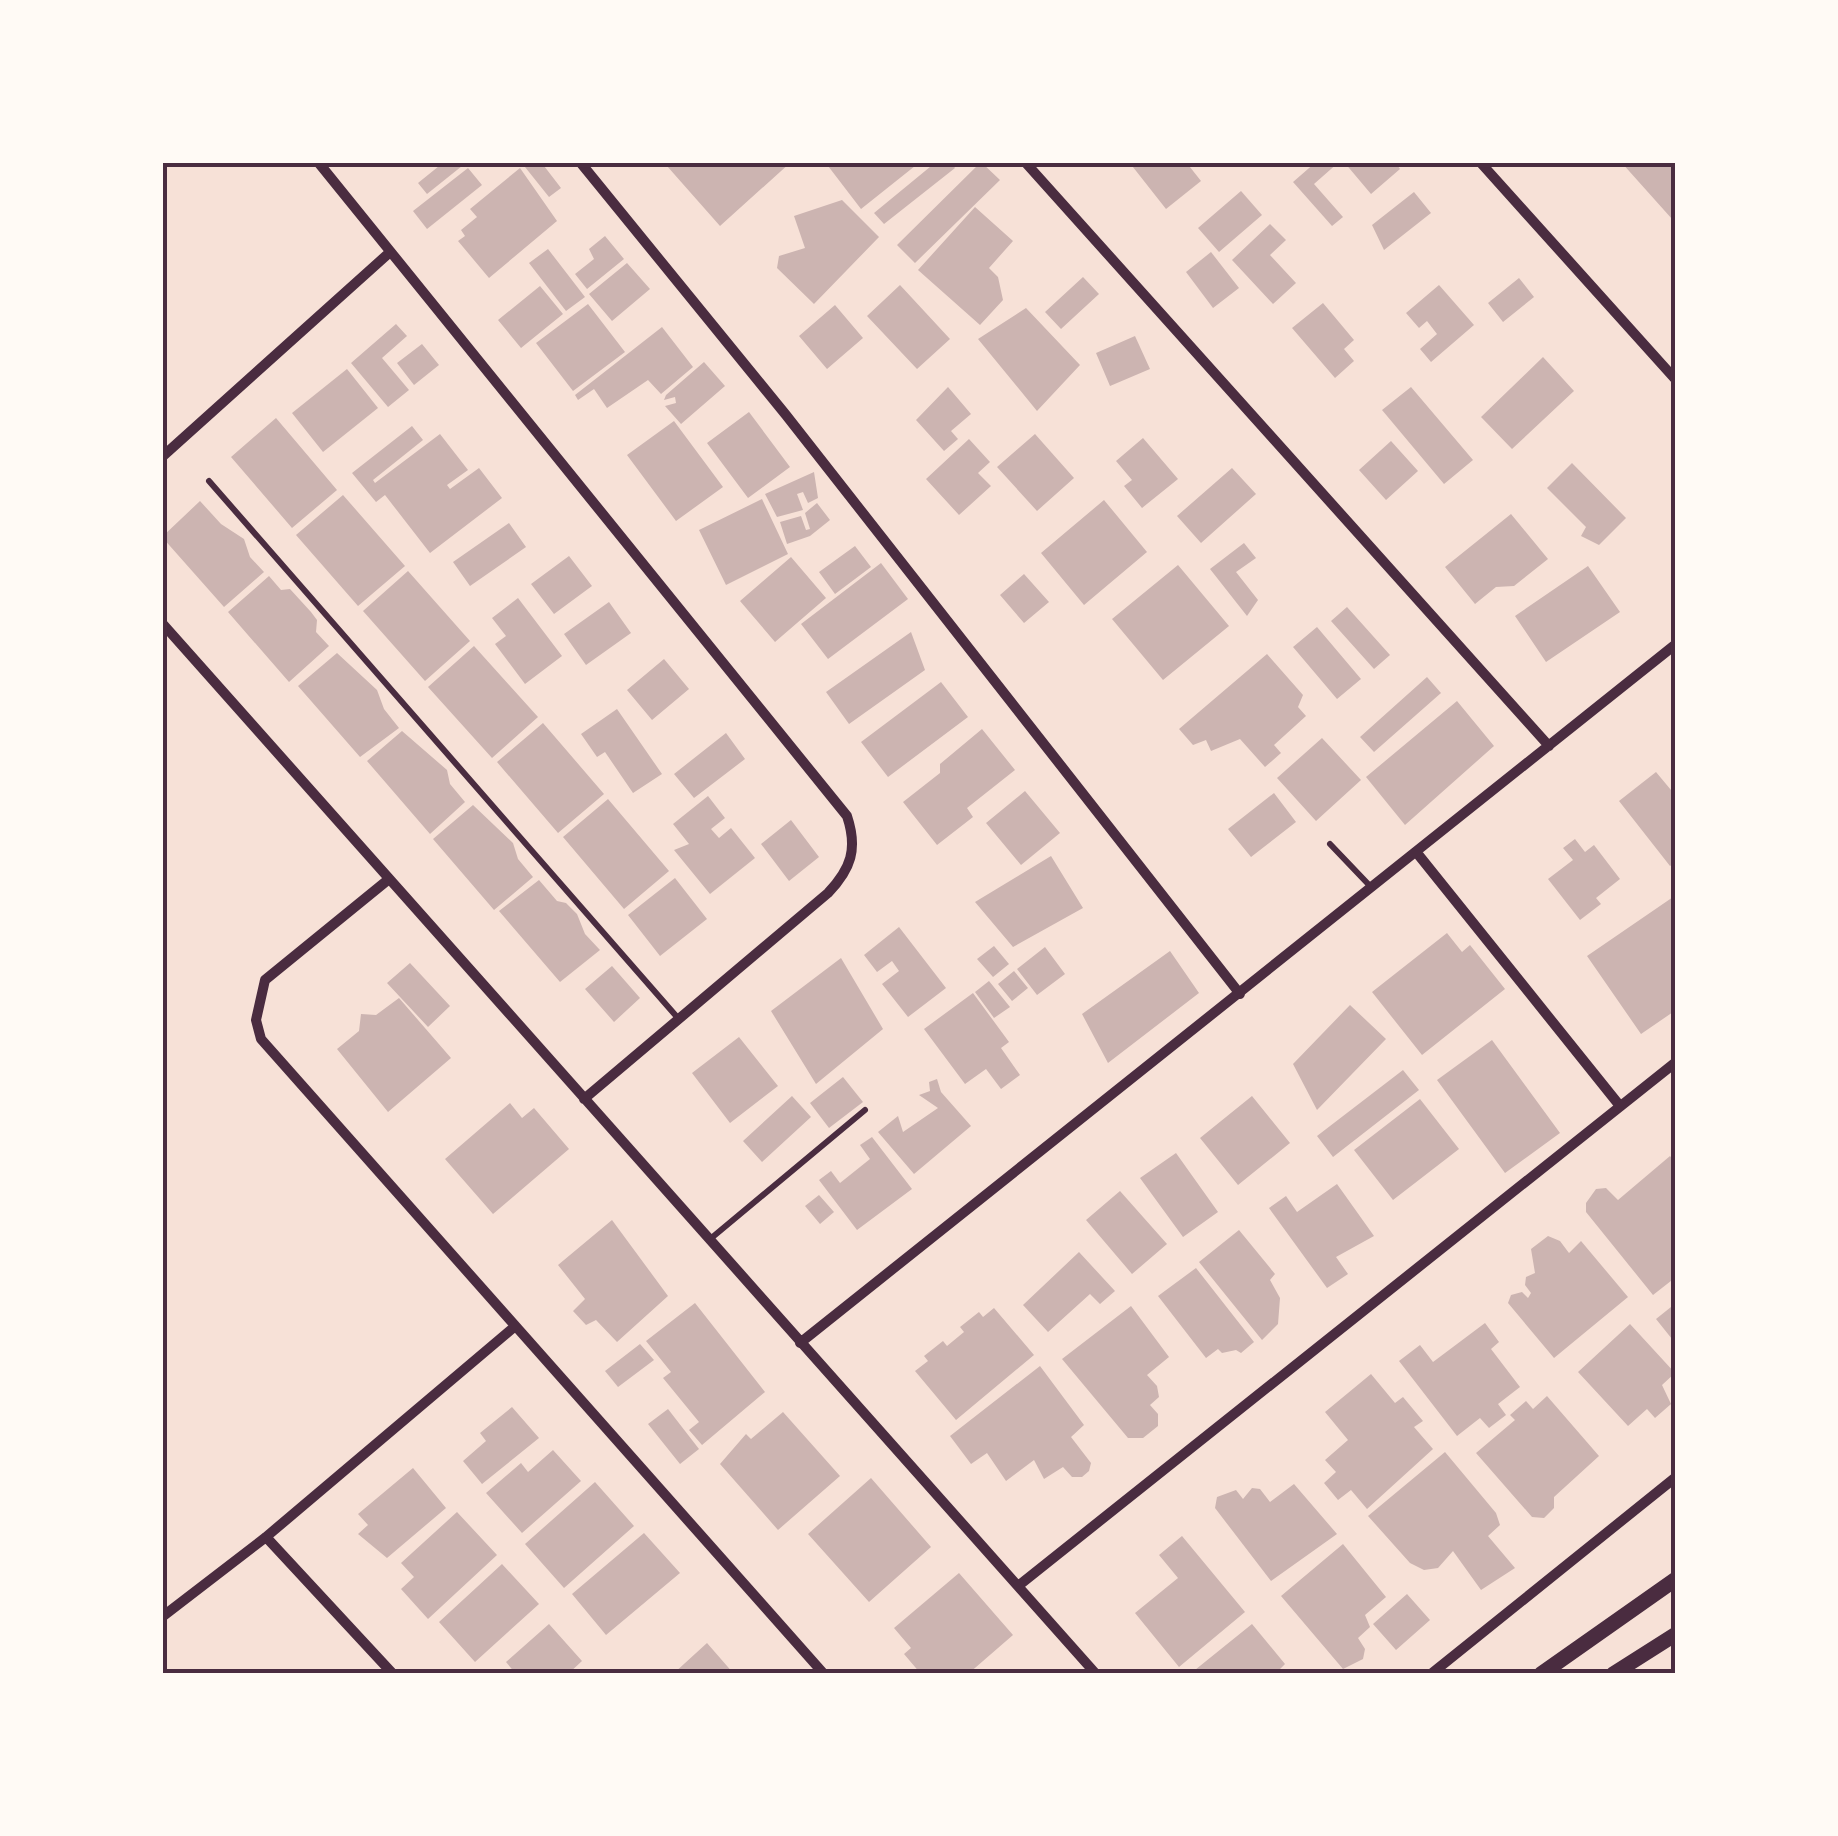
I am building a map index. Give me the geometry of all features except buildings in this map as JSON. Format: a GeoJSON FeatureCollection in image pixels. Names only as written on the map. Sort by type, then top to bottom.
{"type":"FeatureCollection","features":[{"type":"Feature","properties":{"kind":"street"},"geometry":{"type":"LineString","coordinates":[[318,162],[848,816],[853,854],[846,874],[584,1100]]}},
{"type":"Feature","properties":{"kind":"street"},"geometry":{"type":"LineString","coordinates":[[580,162],[786,415],[1240,994]]}},
{"type":"Feature","properties":{"kind":"street"},"geometry":{"type":"LineString","coordinates":[[1026,162],[1549,746]]}},
{"type":"Feature","properties":{"kind":"street"},"geometry":{"type":"LineString","coordinates":[[1480,162],[1676,380]]}},
{"type":"Feature","properties":{"kind":"street"},"geometry":{"type":"LineString","coordinates":[[162,457],[389,253]]}},
{"type":"Feature","properties":{"kind":"street"},"geometry":{"type":"LineString","coordinates":[[162,624],[1096,1674]]}},
{"type":"Feature","properties":{"kind":"street"},"geometry":{"type":"LineString","coordinates":[[800,1343],[1676,644]]}},
{"type":"Feature","properties":{"kind":"street"},"geometry":{"type":"LineString","coordinates":[[1417,853],[1620,1106]]}},
{"type":"Feature","properties":{"kind":"street"},"geometry":{"type":"LineString","coordinates":[[389,878],[265,980],[257,999],[258,1030],[274,1056],[513,1328],[824,1674]]}},
{"type":"Feature","properties":{"kind":"street"},"geometry":{"type":"LineString","coordinates":[[1018,1586],[1676,1062]]}},
{"type":"Feature","properties":{"kind":"street"},"geometry":{"type":"LineString","coordinates":[[162,1617],[266,1537],[513,1328]]}},
{"type":"Feature","properties":{"kind":"street"},"geometry":{"type":"LineString","coordinates":[[1431,1674],[1676,1478]]}},
{"type":"Feature","properties":{"kind":"street"},"geometry":{"type":"LineString","coordinates":[[266,1537],[393,1674]]}},
{"type":"Feature","properties":{"kind":"street"},"geometry":{"type":"LineString","coordinates":[[1540,1674],[1676,1579]]}},
{"type":"Feature","properties":{"kind":"street"},"geometry":{"type":"LineString","coordinates":[[1613,1674],[1676,1634]]}},
{"type":"Feature","properties":{"kind":"lane"},"geometry":{"type":"LineString","coordinates":[[209,481],[677,1017]]}},
{"type":"Feature","properties":{"kind":"lane"},"geometry":{"type":"LineString","coordinates":[[1330,844],[1372,887]]}},
{"type":"Feature","properties":{"kind":"lane"},"geometry":{"type":"LineString","coordinates":[[708,1240],[865,1110]]}}]}
